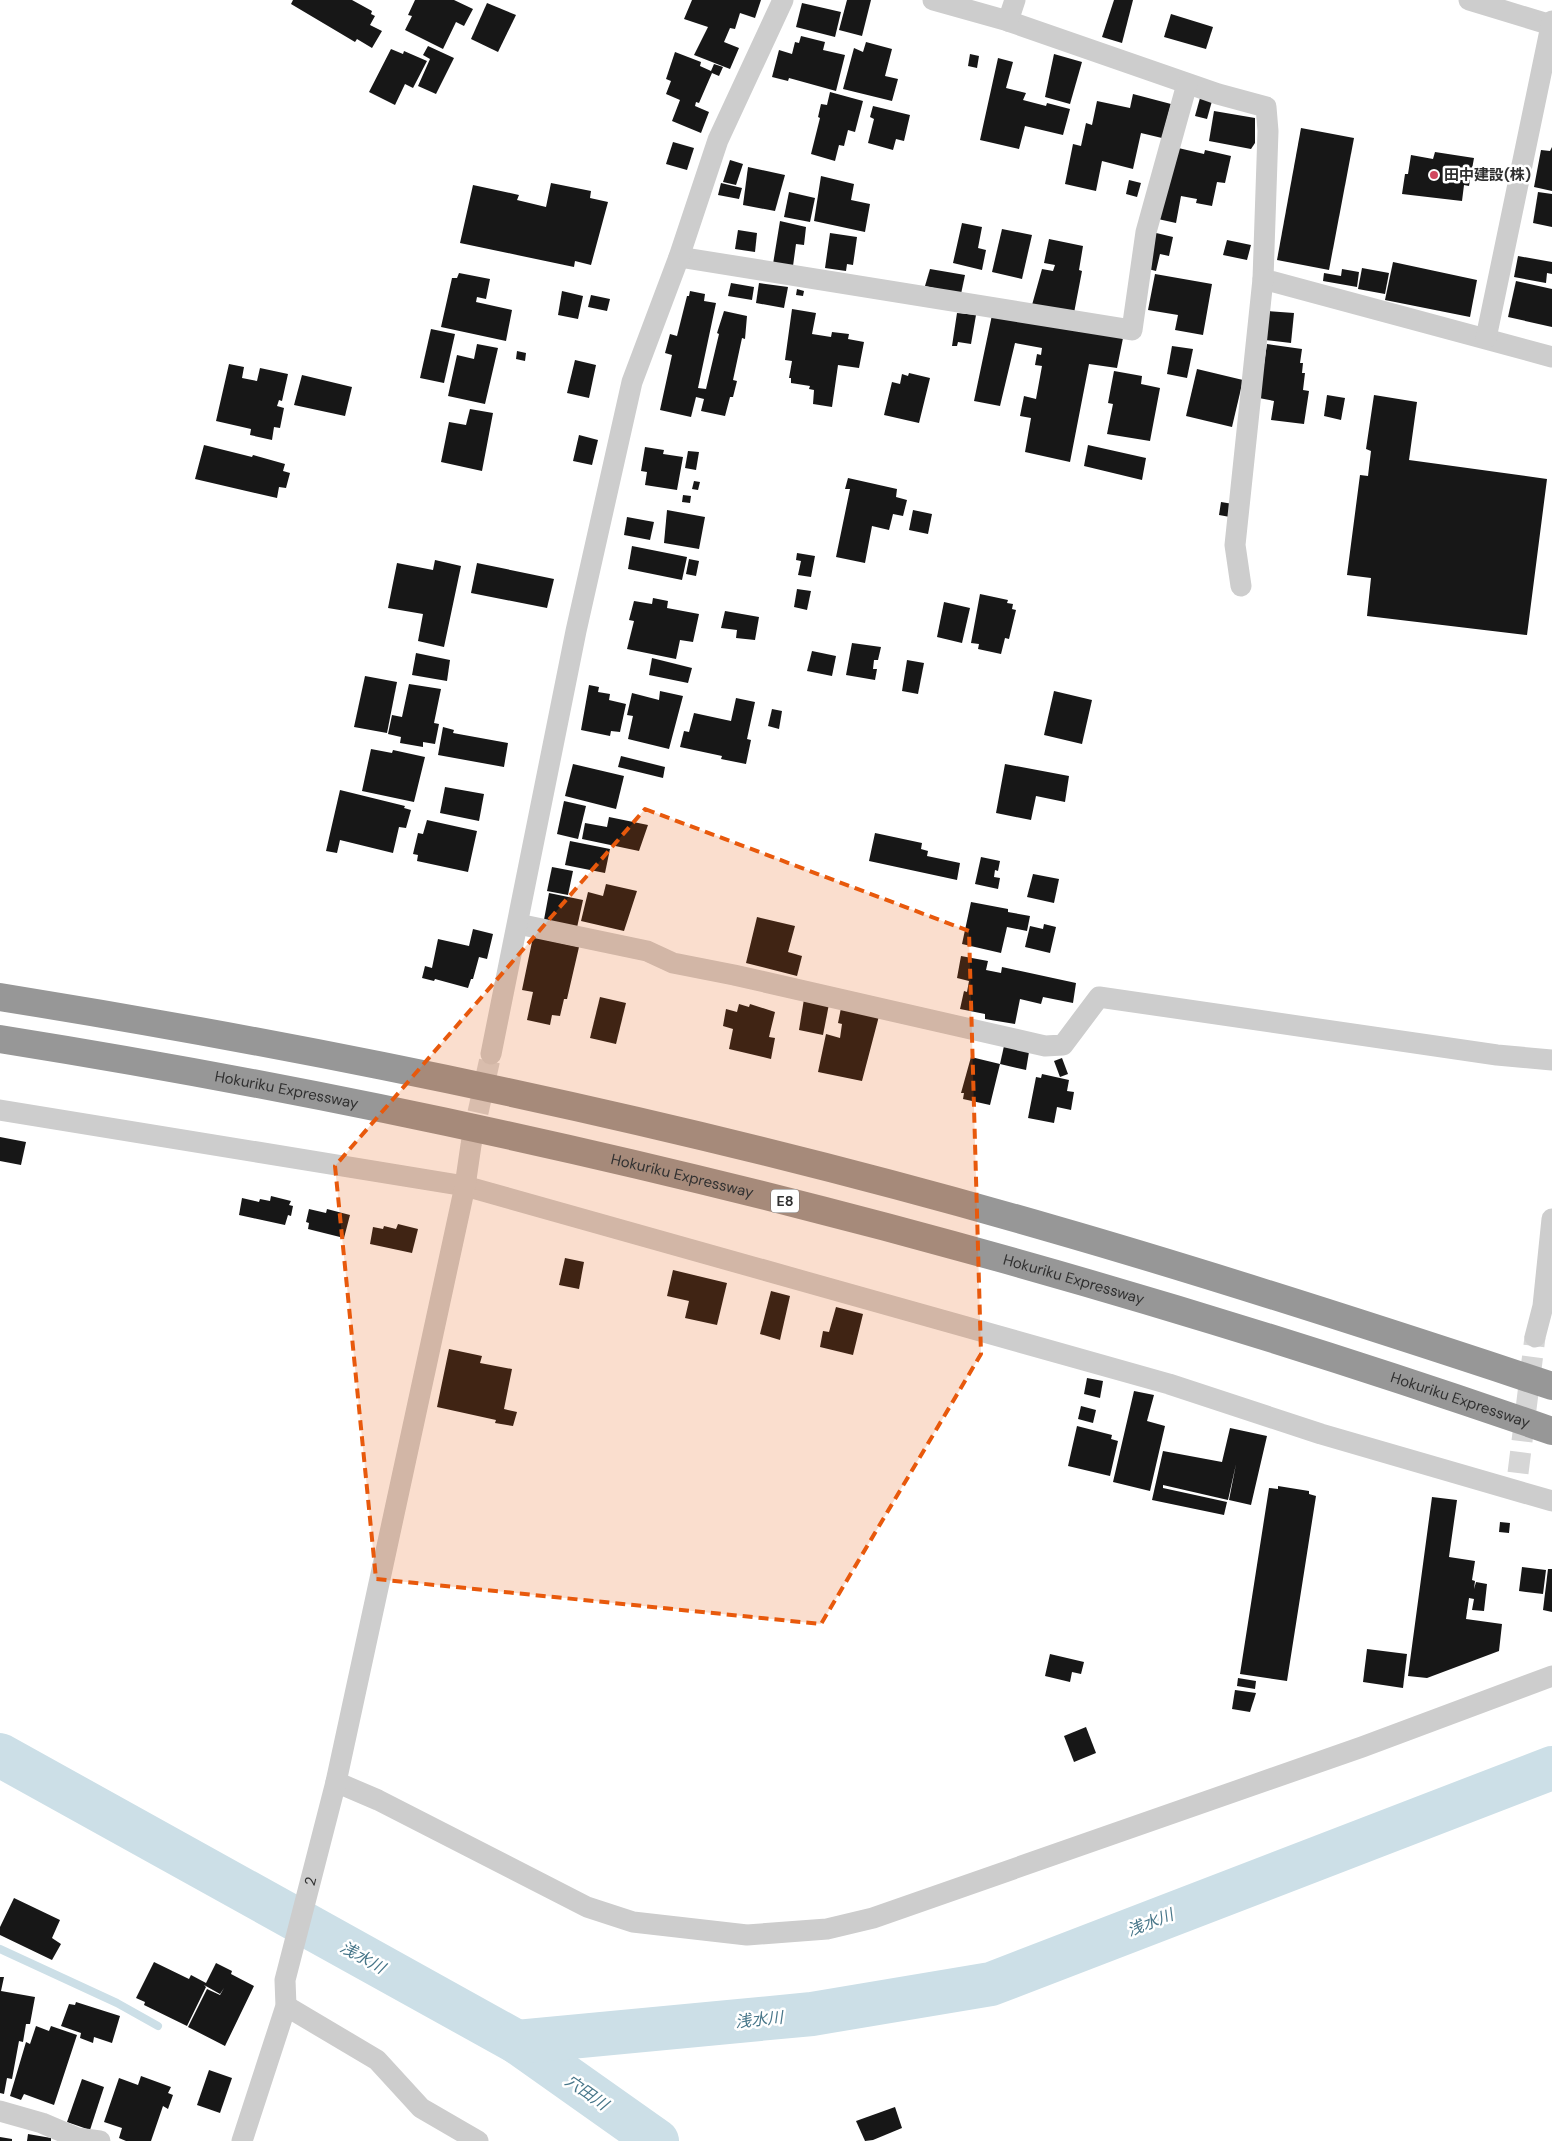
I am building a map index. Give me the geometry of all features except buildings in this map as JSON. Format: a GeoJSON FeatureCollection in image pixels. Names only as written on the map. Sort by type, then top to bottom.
{"type":"FeatureCollection","features":[{"type":"Feature","properties":{"kind":"highway"},"geometry":{"type":"LineString","coordinates":[[0,997],[239,1038],[403,1069],[737,1145],[1052,1228],[1236,1284],[1552,1386]]}},
{"type":"Feature","properties":{"kind":"highway","name":"Hokuriku Expressway"},"geometry":{"type":"LineString","coordinates":[[0,1039],[231,1078],[544,1143],[879,1225],[1041,1269],[1213,1321],[1552,1431]]}},
{"type":"Feature","properties":{"kind":"street"},"geometry":{"type":"LineString","coordinates":[[491,1054],[576,631],[632,382],[679,257],[718,140],[783,0]]}},
{"type":"Feature","properties":{"kind":"street"},"geometry":{"type":"LineString","coordinates":[[933,0],[1008,21],[1187,84],[1266,107],[1268,131],[1263,279],[1235,545],[1241,586]]}},
{"type":"Feature","properties":{"kind":"street"},"geometry":{"type":"LineString","coordinates":[[1008,21],[1015,0]]}},
{"type":"Feature","properties":{"kind":"street"},"geometry":{"type":"LineString","coordinates":[[1469,0],[1551,23],[1486,338]]}},
{"type":"Feature","properties":{"kind":"street"},"geometry":{"type":"LineString","coordinates":[[679,257],[1132,330],[1146,232],[1187,84]]}},
{"type":"Feature","properties":{"kind":"street"},"geometry":{"type":"LineString","coordinates":[[1263,279],[1552,357]]}},
{"type":"Feature","properties":{"kind":"street"},"geometry":{"type":"LineString","coordinates":[[518,924],[647,952],[673,963],[734,974],[1045,1046],[1063,1046],[1099,997],[1497,1055],[1552,1060]]}},
{"type":"Feature","properties":{"kind":"street"},"geometry":{"type":"LineString","coordinates":[[0,1110],[465,1186],[1169,1384],[1321,1434],[1516,1481],[1552,1501]]}},
{"type":"Feature","properties":{"kind":"street","name":"2"},"geometry":{"type":"LineString","coordinates":[[286,2006],[285,1980],[336,1782],[465,1186],[471,1145]]}},
{"type":"Feature","properties":{"kind":"street"},"geometry":{"type":"LineString","coordinates":[[1534,1337],[1547,1307],[1552,1219]]}},
{"type":"Feature","properties":{"kind":"street"},"geometry":{"type":"LineString","coordinates":[[336,1782],[378,1800],[587,1907],[634,1922],[747,1935],[827,1929],[873,1918],[1362,1747],[1552,1676]]}},
{"type":"Feature","properties":{"kind":"street"},"geometry":{"type":"LineString","coordinates":[[242,2141],[286,2006],[377,2060],[421,2108],[478,2141]]}},
{"type":"Feature","properties":{"kind":"street"},"geometry":{"type":"LineString","coordinates":[[0,2111],[42,2123],[77,2138],[100,2141]]}},
{"type":"Feature","properties":{"kind":"highlighted area"},"geometry":{"type":"Polygon","coordinates":[[[645,809],[969,931],[981,1354],[821,1624],[376,1579],[335,1166],[645,809]]]}},
{"type":"Feature","properties":{"kind":"waterway","name":"浅水川"},"geometry":{"type":"LineString","coordinates":[[0,1755],[517,2042],[657,2141]]}},
{"type":"Feature","properties":{"kind":"waterway","name":"浅水川"},"geometry":{"type":"LineString","coordinates":[[517,2042],[812,2014],[991,1984],[1552,1768]]}},
{"type":"Feature","properties":{"kind":"waterway"},"geometry":{"type":"LineString","coordinates":[[0,1949],[117,2003],[158,2026]]}},
{"type":"Feature","properties":{"kind":"tunnel"},"geometry":{"type":"LineString","coordinates":[[471,1144],[491,1054]]}},
{"type":"Feature","properties":{"kind":"tunnel"},"geometry":{"type":"LineString","coordinates":[[1518,1473],[1535,1337]]}},
{"type":"Feature","properties":{"kind":"place","name":"田中建設(株)"},"geometry":{"type":"Point","coordinates":[1434,175]}},
{"type":"Feature","properties":{"kind":"water label","name":"穴田川"},"geometry":{"type":"Point","coordinates":[587,2092]}}]}
